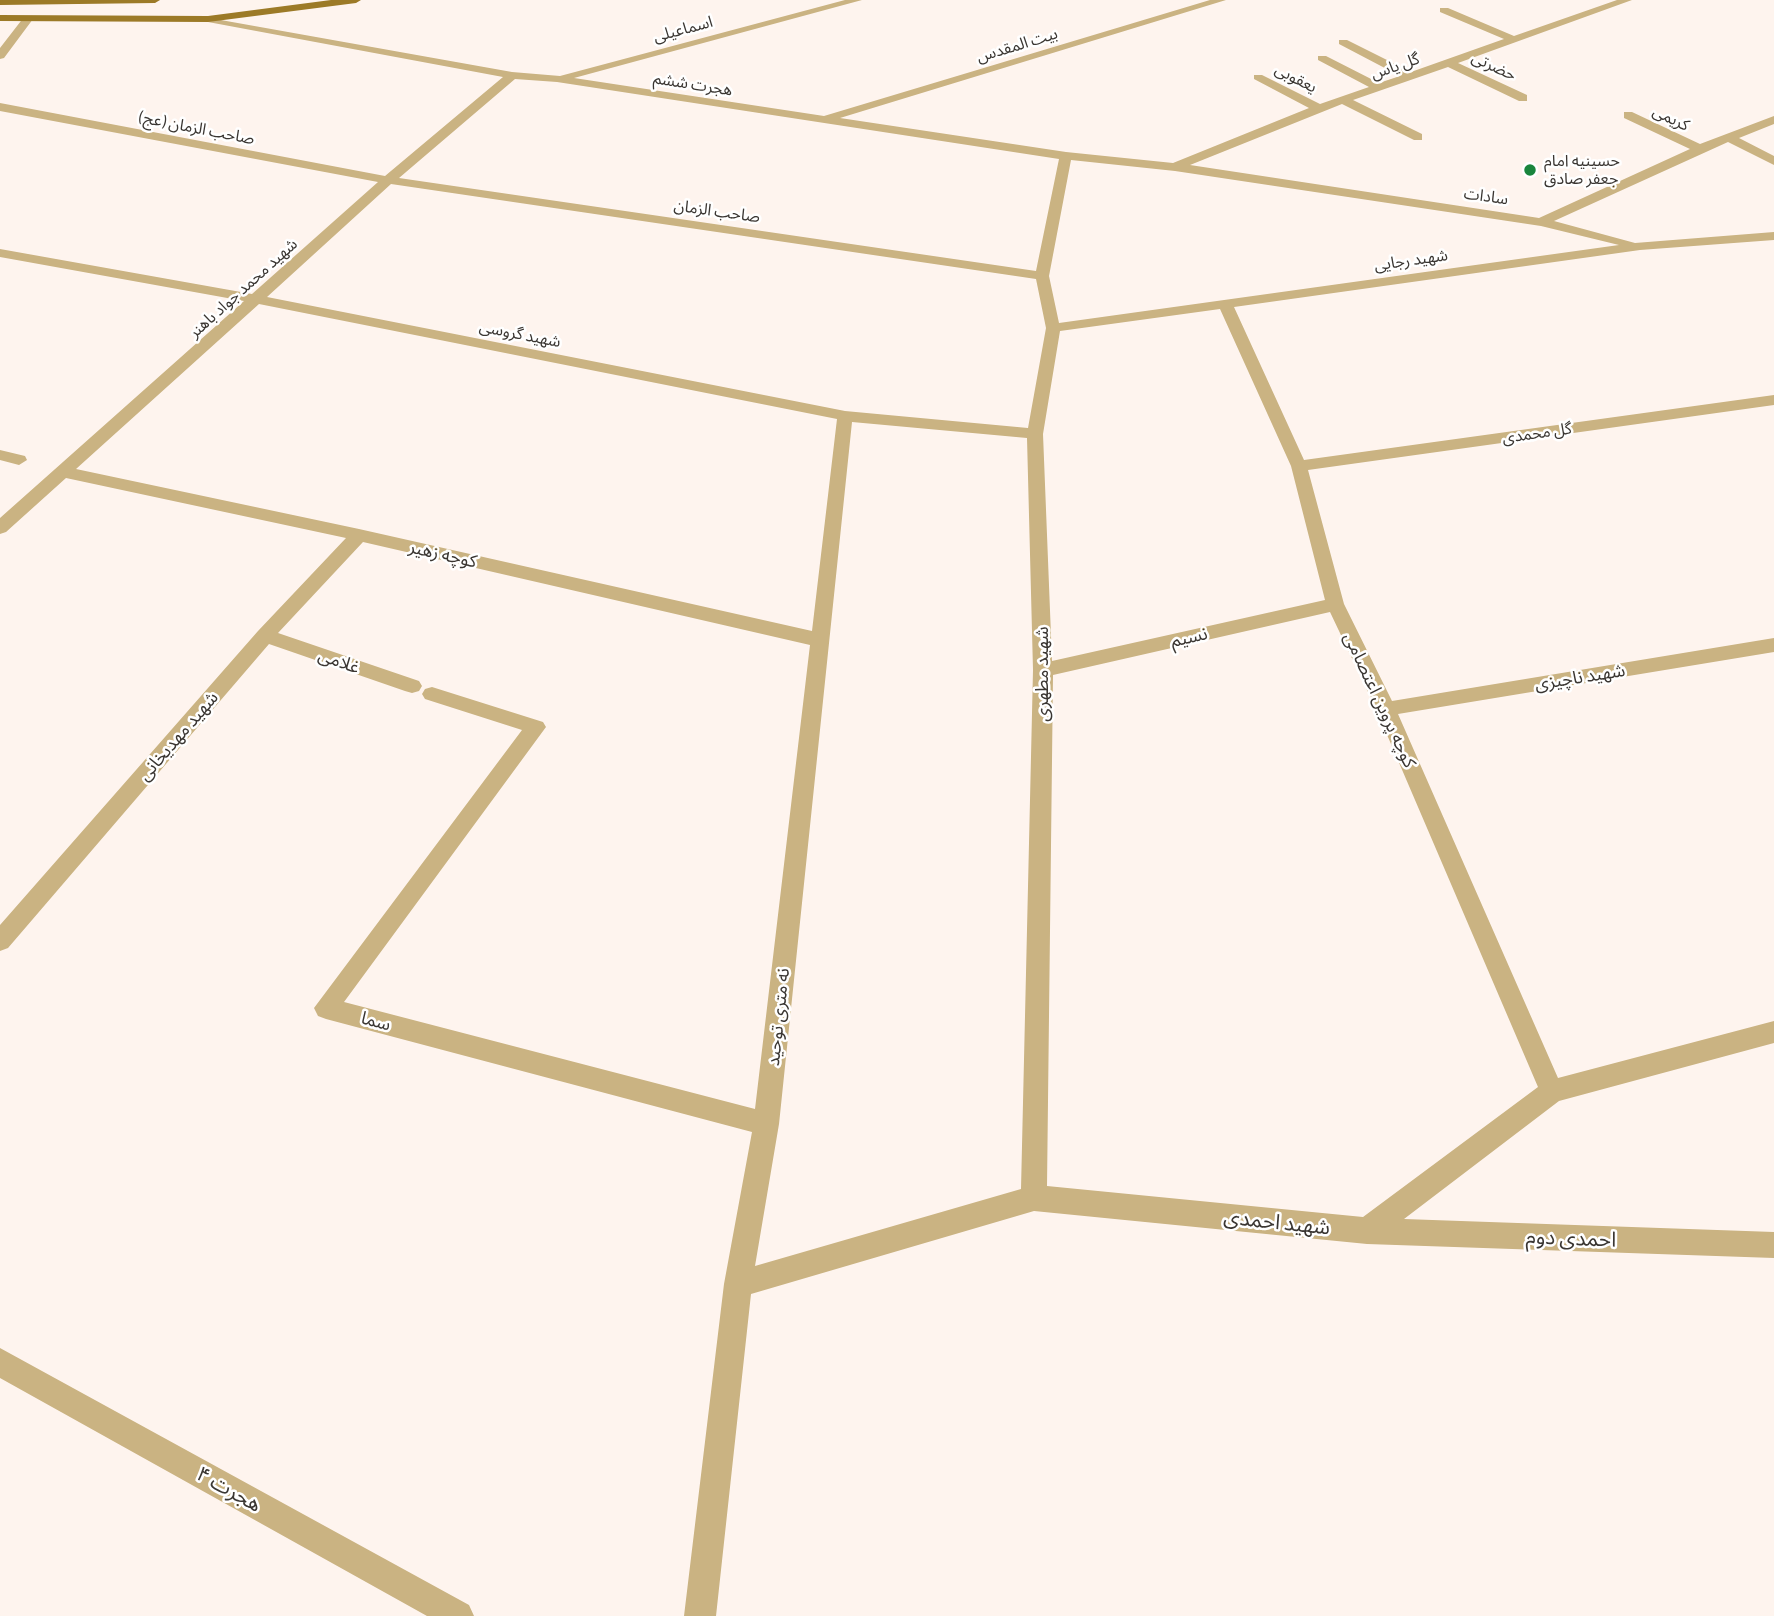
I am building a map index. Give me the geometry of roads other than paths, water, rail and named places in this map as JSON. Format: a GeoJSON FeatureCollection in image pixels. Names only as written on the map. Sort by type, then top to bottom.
{"type":"FeatureCollection","features":[{"type":"Feature","properties":{"kind":"main road"},"geometry":{"type":"LineString","coordinates":[[0,2],[155,0]]}},
{"type":"Feature","properties":{"kind":"main road"},"geometry":{"type":"LineString","coordinates":[[0,18],[208,19],[356,0]]}},
{"type":"Feature","properties":{"kind":"street","name":"اسماعیلی"},"geometry":{"type":"LineString","coordinates":[[556,79],[858,0]]}},
{"type":"Feature","properties":{"kind":"street","name":"بیت المقدس"},"geometry":{"type":"LineString","coordinates":[[821,120],[1221,0]]}},
{"type":"Feature","properties":{"kind":"street","name":"گل یاس"},"geometry":{"type":"LineString","coordinates":[[1175,167],[1319,108],[1451,64],[1627,0]]}},
{"type":"Feature","properties":{"kind":"street"},"geometry":{"type":"LineString","coordinates":[[1444,10],[1515,40]]}},
{"type":"Feature","properties":{"kind":"street"},"geometry":{"type":"LineString","coordinates":[[0,55],[28,19]]}},
{"type":"Feature","properties":{"kind":"street","name":"هجرت ششم"},"geometry":{"type":"LineString","coordinates":[[208,19],[512,75],[556,79],[1066,156],[1175,167]]}},
{"type":"Feature","properties":{"kind":"street"},"geometry":{"type":"LineString","coordinates":[[1343,42],[1412,77]]}},
{"type":"Feature","properties":{"kind":"street"},"geometry":{"type":"LineString","coordinates":[[1322,58],[1380,88]]}},
{"type":"Feature","properties":{"kind":"street","name":"حضرتی"},"geometry":{"type":"LineString","coordinates":[[1451,64],[1523,98]]}},
{"type":"Feature","properties":{"kind":"street","name":"شهید محمد جواد باهنر"},"geometry":{"type":"LineString","coordinates":[[0,528],[388,180],[512,75]]}},
{"type":"Feature","properties":{"kind":"street","name":"یعقوبی"},"geometry":{"type":"LineString","coordinates":[[1258,77],[1319,108]]}},
{"type":"Feature","properties":{"kind":"street"},"geometry":{"type":"LineString","coordinates":[[1344,100],[1418,137]]}},
{"type":"Feature","properties":{"kind":"street","name":"صاحب الزمان (عج)"},"geometry":{"type":"LineString","coordinates":[[0,107],[388,180]]}},
{"type":"Feature","properties":{"kind":"street","name":"کریمی"},"geometry":{"type":"LineString","coordinates":[[1628,115],[1700,149]]}},
{"type":"Feature","properties":{"kind":"street"},"geometry":{"type":"LineString","coordinates":[[1541,222],[1700,149],[1774,120]]}},
{"type":"Feature","properties":{"kind":"street"},"geometry":{"type":"LineString","coordinates":[[1729,138],[1774,161]]}},
{"type":"Feature","properties":{"kind":"street","name":"شهید مطهری"},"geometry":{"type":"LineString","coordinates":[[1034,1198],[1043,670],[1035,434],[1053,328],[1042,276],[1066,156]]}},
{"type":"Feature","properties":{"kind":"street","name":"سادات"},"geometry":{"type":"LineString","coordinates":[[1175,167],[1541,222],[1640,246]]}},
{"type":"Feature","properties":{"kind":"street","name":"صاحب الزمان"},"geometry":{"type":"LineString","coordinates":[[388,180],[1042,276]]}},
{"type":"Feature","properties":{"kind":"street","name":"شهید رجایی"},"geometry":{"type":"LineString","coordinates":[[1053,328],[1640,246],[1774,236]]}},
{"type":"Feature","properties":{"kind":"street","name":"شهید گروسی"},"geometry":{"type":"LineString","coordinates":[[0,253],[257,299],[845,416],[1035,434]]}},
{"type":"Feature","properties":{"kind":"street","name":"کوچه پروین اعتصامی"},"geometry":{"type":"LineString","coordinates":[[1225,303],[1299,466],[1335,604],[1386,709],[1552,1091]]}},
{"type":"Feature","properties":{"kind":"street","name":"گل محمدی"},"geometry":{"type":"LineString","coordinates":[[1299,466],[1774,400]]}},
{"type":"Feature","properties":{"kind":"street","name":"نه متری توحید"},"geometry":{"type":"LineString","coordinates":[[700,1616],[738,1284],[766,1124],[845,416]]}},
{"type":"Feature","properties":{"kind":"street"},"geometry":{"type":"LineString","coordinates":[[0,455],[19,460]]}},
{"type":"Feature","properties":{"kind":"street","name":"کوچه زهیر"},"geometry":{"type":"LineString","coordinates":[[65,472],[359,535],[819,640]]}},
{"type":"Feature","properties":{"kind":"street","name":"شهید مهدیخانی"},"geometry":{"type":"LineString","coordinates":[[0,942],[265,636],[359,535]]}},
{"type":"Feature","properties":{"kind":"street","name":"نسیم"},"geometry":{"type":"LineString","coordinates":[[1043,670],[1335,604]]}},
{"type":"Feature","properties":{"kind":"street","name":"غلامی"},"geometry":{"type":"LineString","coordinates":[[265,636],[412,686]]}},
{"type":"Feature","properties":{"kind":"street","name":"شهید ناچیزی"},"geometry":{"type":"LineString","coordinates":[[1386,709],[1774,645]]}},
{"type":"Feature","properties":{"kind":"street","name":"سما"},"geometry":{"type":"LineString","coordinates":[[432,694],[536,727],[326,1008],[766,1124]]}},
{"type":"Feature","properties":{"kind":"street"},"geometry":{"type":"LineString","coordinates":[[1367,1231],[1552,1091],[1774,1032]]}},
{"type":"Feature","properties":{"kind":"street","name":"شهید احمدی"},"geometry":{"type":"LineString","coordinates":[[738,1284],[1034,1198],[1367,1231]]}},
{"type":"Feature","properties":{"kind":"street","name":"احمدی دوم"},"geometry":{"type":"LineString","coordinates":[[1367,1231],[1774,1245]]}},
{"type":"Feature","properties":{"kind":"street","name":"هجرت ۴"},"geometry":{"type":"LineString","coordinates":[[0,1363],[458,1616]]}},
{"type":"Feature","properties":{"kind":"place","name":"حسینیه امام جعفر صادق"},"geometry":{"type":"Point","coordinates":[1530,170]}}]}
